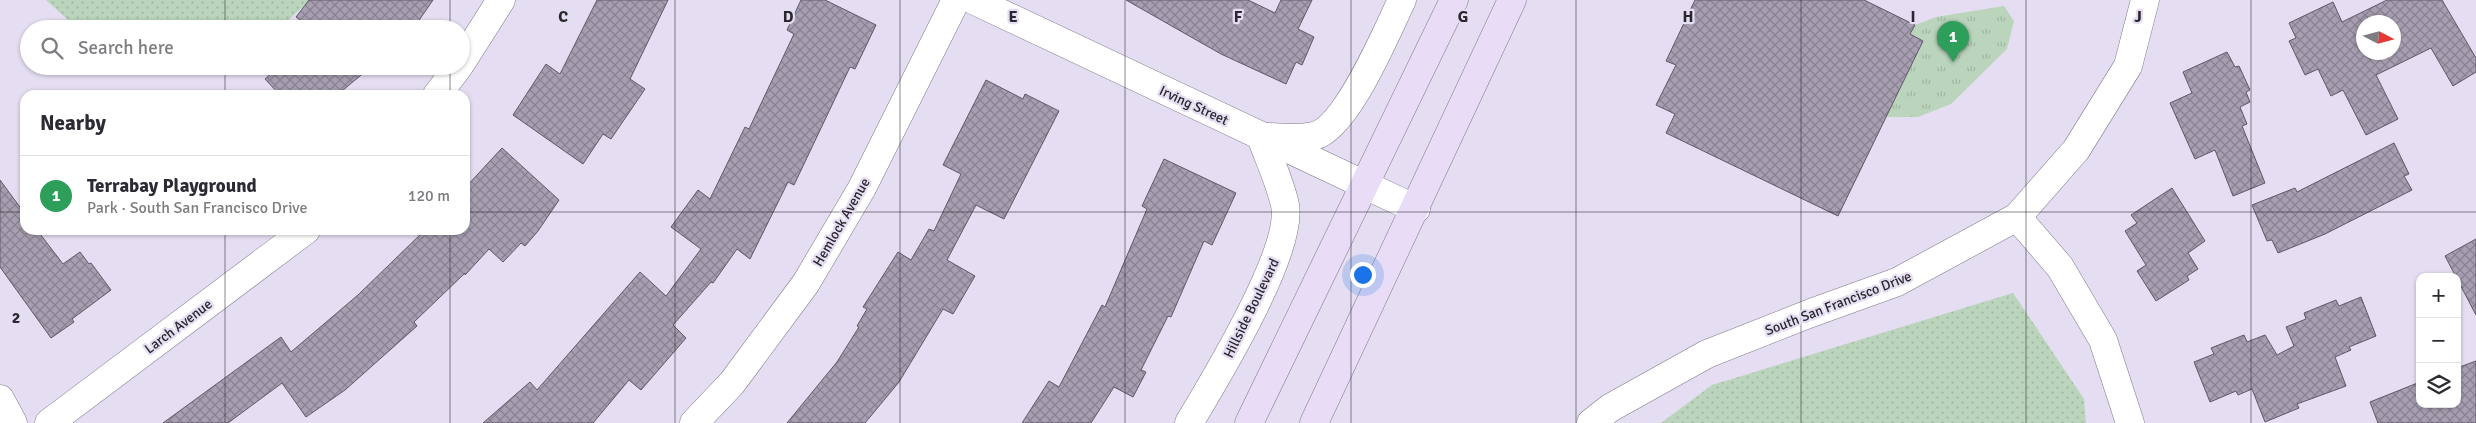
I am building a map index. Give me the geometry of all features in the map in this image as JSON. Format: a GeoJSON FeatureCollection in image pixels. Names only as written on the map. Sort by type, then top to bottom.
{"type":"FeatureCollection","features":[{"type":"Feature","properties":{"kind":"main road"},"geometry":{"type":"LineString","coordinates":[[1249,423],[1454,0]]}},
{"type":"Feature","properties":{"kind":"main road"},"geometry":{"type":"LineString","coordinates":[[1314,423],[1416,209],[1512,0]]}},
{"type":"Feature","properties":{"kind":"street"},"geometry":{"type":"LineString","coordinates":[[470,49],[501,0]]}},
{"type":"Feature","properties":{"kind":"street","name":"Hemlock Avenue"},"geometry":{"type":"LineString","coordinates":[[694,423],[732,383],[806,283],[862,188],[956,0]]}},
{"type":"Feature","properties":{"kind":"street","name":"Irving Street"},"geometry":{"type":"LineString","coordinates":[[973,0],[1416,209]]}},
{"type":"Feature","properties":{"kind":"street"},"geometry":{"type":"LineString","coordinates":[[1261,137],[1315,136],[1334,122],[1356,93],[1402,0]]}},
{"type":"Feature","properties":{"kind":"street","name":"South San Francisco Drive"},"geometry":{"type":"LineString","coordinates":[[1592,423],[1610,408],[1707,354],[1810,313],[1897,282],[2017,217],[2076,150],[2128,66],[2145,0]]}},
{"type":"Feature","properties":{"kind":"street"},"geometry":{"type":"LineString","coordinates":[[441,90],[452,75]]}},
{"type":"Feature","properties":{"kind":"street","name":"Hillside Boulevard"},"geometry":{"type":"LineString","coordinates":[[1189,423],[1210,388],[1272,270],[1284,238],[1286,206],[1261,137]]}},
{"type":"Feature","properties":{"kind":"street"},"geometry":{"type":"LineString","coordinates":[[2017,217],[2060,267],[2103,340],[2130,423]]}},
{"type":"Feature","properties":{"kind":"street","name":"Larch Avenue"},"geometry":{"type":"LineString","coordinates":[[49,423],[299,235]]}},
{"type":"Feature","properties":{"kind":"street"},"geometry":{"type":"LineString","coordinates":[[0,399],[14,423]]}},
{"type":"Feature","properties":{"kind":"green space"},"geometry":{"type":"Polygon","coordinates":[[[46,0],[310,0],[289,20],[68,20],[46,0]]]}},
{"type":"Feature","properties":{"kind":"green space"},"geometry":{"type":"Polygon","coordinates":[[[2004,6],[2014,21],[2007,49],[1951,104],[1918,117],[1886,117],[1923,41],[1910,34],[1915,25],[1936,17],[2004,6]]]}},
{"type":"Feature","properties":{"kind":"green space"},"geometry":{"type":"Polygon","coordinates":[[[2013,293],[2084,399],[2086,423],[1661,423],[1712,385],[2013,293]]]}},
{"type":"Feature","properties":{"kind":"building"},"geometry":{"type":"Polygon","coordinates":[[[309,0],[433,0],[419,20],[300,20],[296,17],[309,0]]]}},
{"type":"Feature","properties":{"kind":"building"},"geometry":{"type":"Polygon","coordinates":[[[597,0],[668,0],[630,79],[645,89],[611,139],[603,134],[583,164],[513,115],[546,64],[560,74],[597,0]]]}},
{"type":"Feature","properties":{"kind":"building"},"geometry":{"type":"Polygon","coordinates":[[[801,0],[825,0],[876,25],[855,69],[850,67],[794,185],[788,182],[750,259],[737,249],[713,283],[711,282],[673,325],[686,338],[641,390],[629,380],[593,423],[483,423],[530,382],[537,390],[640,272],[666,296],[701,249],[671,227],[698,190],[710,199],[745,127],[749,129],[794,34],[787,30],[801,0]]]}},
{"type":"Feature","properties":{"kind":"building"},"geometry":{"type":"Polygon","coordinates":[[[1126,0],[1248,0],[1275,13],[1281,0],[1312,0],[1298,29],[1314,37],[1302,65],[1296,62],[1286,84],[1221,54],[1126,0]]]}},
{"type":"Feature","properties":{"kind":"building"},"geometry":{"type":"Polygon","coordinates":[[[1695,0],[1864,0],[1915,25],[1910,34],[1923,41],[1838,216],[1666,133],[1675,114],[1656,105],[1676,65],[1666,61],[1695,0]]]}},
{"type":"Feature","properties":{"kind":"building"},"geometry":{"type":"Polygon","coordinates":[[[2387,0],[2442,0],[2476,58],[2476,72],[2453,86],[2431,48],[2376,75],[2398,119],[2366,135],[2343,90],[2331,96],[2318,69],[2305,75],[2289,41],[2296,38],[2289,23],[2333,2],[2342,22],[2356,15],[2356,60],[2401,60],[2401,15],[2356,15],[2387,0]]]}},
{"type":"Feature","properties":{"kind":"building"},"geometry":{"type":"Polygon","coordinates":[[[2227,52],[2235,67],[2239,66],[2250,90],[2246,92],[2250,102],[2240,107],[2247,124],[2242,126],[2265,183],[2233,196],[2215,150],[2195,159],[2170,103],[2192,93],[2183,72],[2227,52]]]}},
{"type":"Feature","properties":{"kind":"building"},"geometry":{"type":"Polygon","coordinates":[[[270,75],[361,75],[343,90],[275,90],[265,79],[270,75]]]}},
{"type":"Feature","properties":{"kind":"building"},"geometry":{"type":"Polygon","coordinates":[[[986,80],[1023,99],[1025,94],[1059,111],[1004,219],[976,205],[947,260],[975,276],[953,314],[943,309],[899,382],[865,423],[787,423],[837,362],[859,327],[857,326],[867,309],[863,307],[898,252],[911,260],[929,229],[934,231],[961,174],[943,165],[986,80]]]}},
{"type":"Feature","properties":{"kind":"building"},"geometry":{"type":"Polygon","coordinates":[[[2394,143],[2409,174],[2404,176],[2412,190],[2325,234],[2278,253],[2272,240],[2267,241],[2252,205],[2295,188],[2297,192],[2394,143]]]}},
{"type":"Feature","properties":{"kind":"building"},"geometry":{"type":"Polygon","coordinates":[[[502,148],[559,200],[538,231],[525,246],[521,243],[503,262],[489,249],[465,275],[465,273],[414,322],[417,326],[345,390],[306,417],[282,383],[228,423],[163,423],[281,337],[291,352],[358,295],[420,235],[470,235],[470,183],[502,148]]]}},
{"type":"Feature","properties":{"kind":"building"},"geometry":{"type":"Polygon","coordinates":[[[1164,159],[1236,193],[1212,245],[1204,241],[1171,317],[1168,316],[1141,370],[1146,372],[1133,397],[1114,387],[1091,423],[1022,423],[1049,381],[1059,387],[1102,305],[1105,307],[1147,209],[1142,206],[1164,159]]]}},
{"type":"Feature","properties":{"kind":"building"},"geometry":{"type":"Polygon","coordinates":[[[0,180],[20,207],[20,235],[41,235],[63,264],[80,252],[89,264],[91,263],[111,290],[72,319],[74,322],[51,338],[0,267],[0,180]]]}},
{"type":"Feature","properties":{"kind":"building"},"geometry":{"type":"Polygon","coordinates":[[[2172,188],[2205,241],[2188,253],[2198,269],[2187,276],[2189,280],[2156,301],[2137,271],[2146,265],[2125,231],[2137,223],[2131,215],[2172,188]]]}},
{"type":"Feature","properties":{"kind":"building"},"geometry":{"type":"Polygon","coordinates":[[[2476,239],[2476,315],[2461,286],[2461,273],[2454,273],[2445,256],[2476,239]]]}},
{"type":"Feature","properties":{"kind":"building"},"geometry":{"type":"Polygon","coordinates":[[[2361,297],[2376,336],[2349,347],[2351,350],[2335,357],[2346,386],[2297,404],[2299,408],[2265,422],[2252,389],[2238,395],[2236,391],[2210,402],[2194,362],[2214,354],[2211,348],[2244,335],[2247,342],[2265,335],[2277,355],[2294,346],[2286,327],[2306,319],[2304,313],[2336,300],[2339,306],[2361,297]]]}},
{"type":"Feature","properties":{"kind":"building"},"geometry":{"type":"Polygon","coordinates":[[[2476,361],[2476,423],[2378,423],[2370,402],[2416,384],[2416,408],[2461,408],[2461,367],[2476,361]]]}},
{"type":"Feature","properties":{"kind":"place","name":"Terrabay Playground"},"geometry":{"type":"Point","coordinates":[1953,62]}}]}
